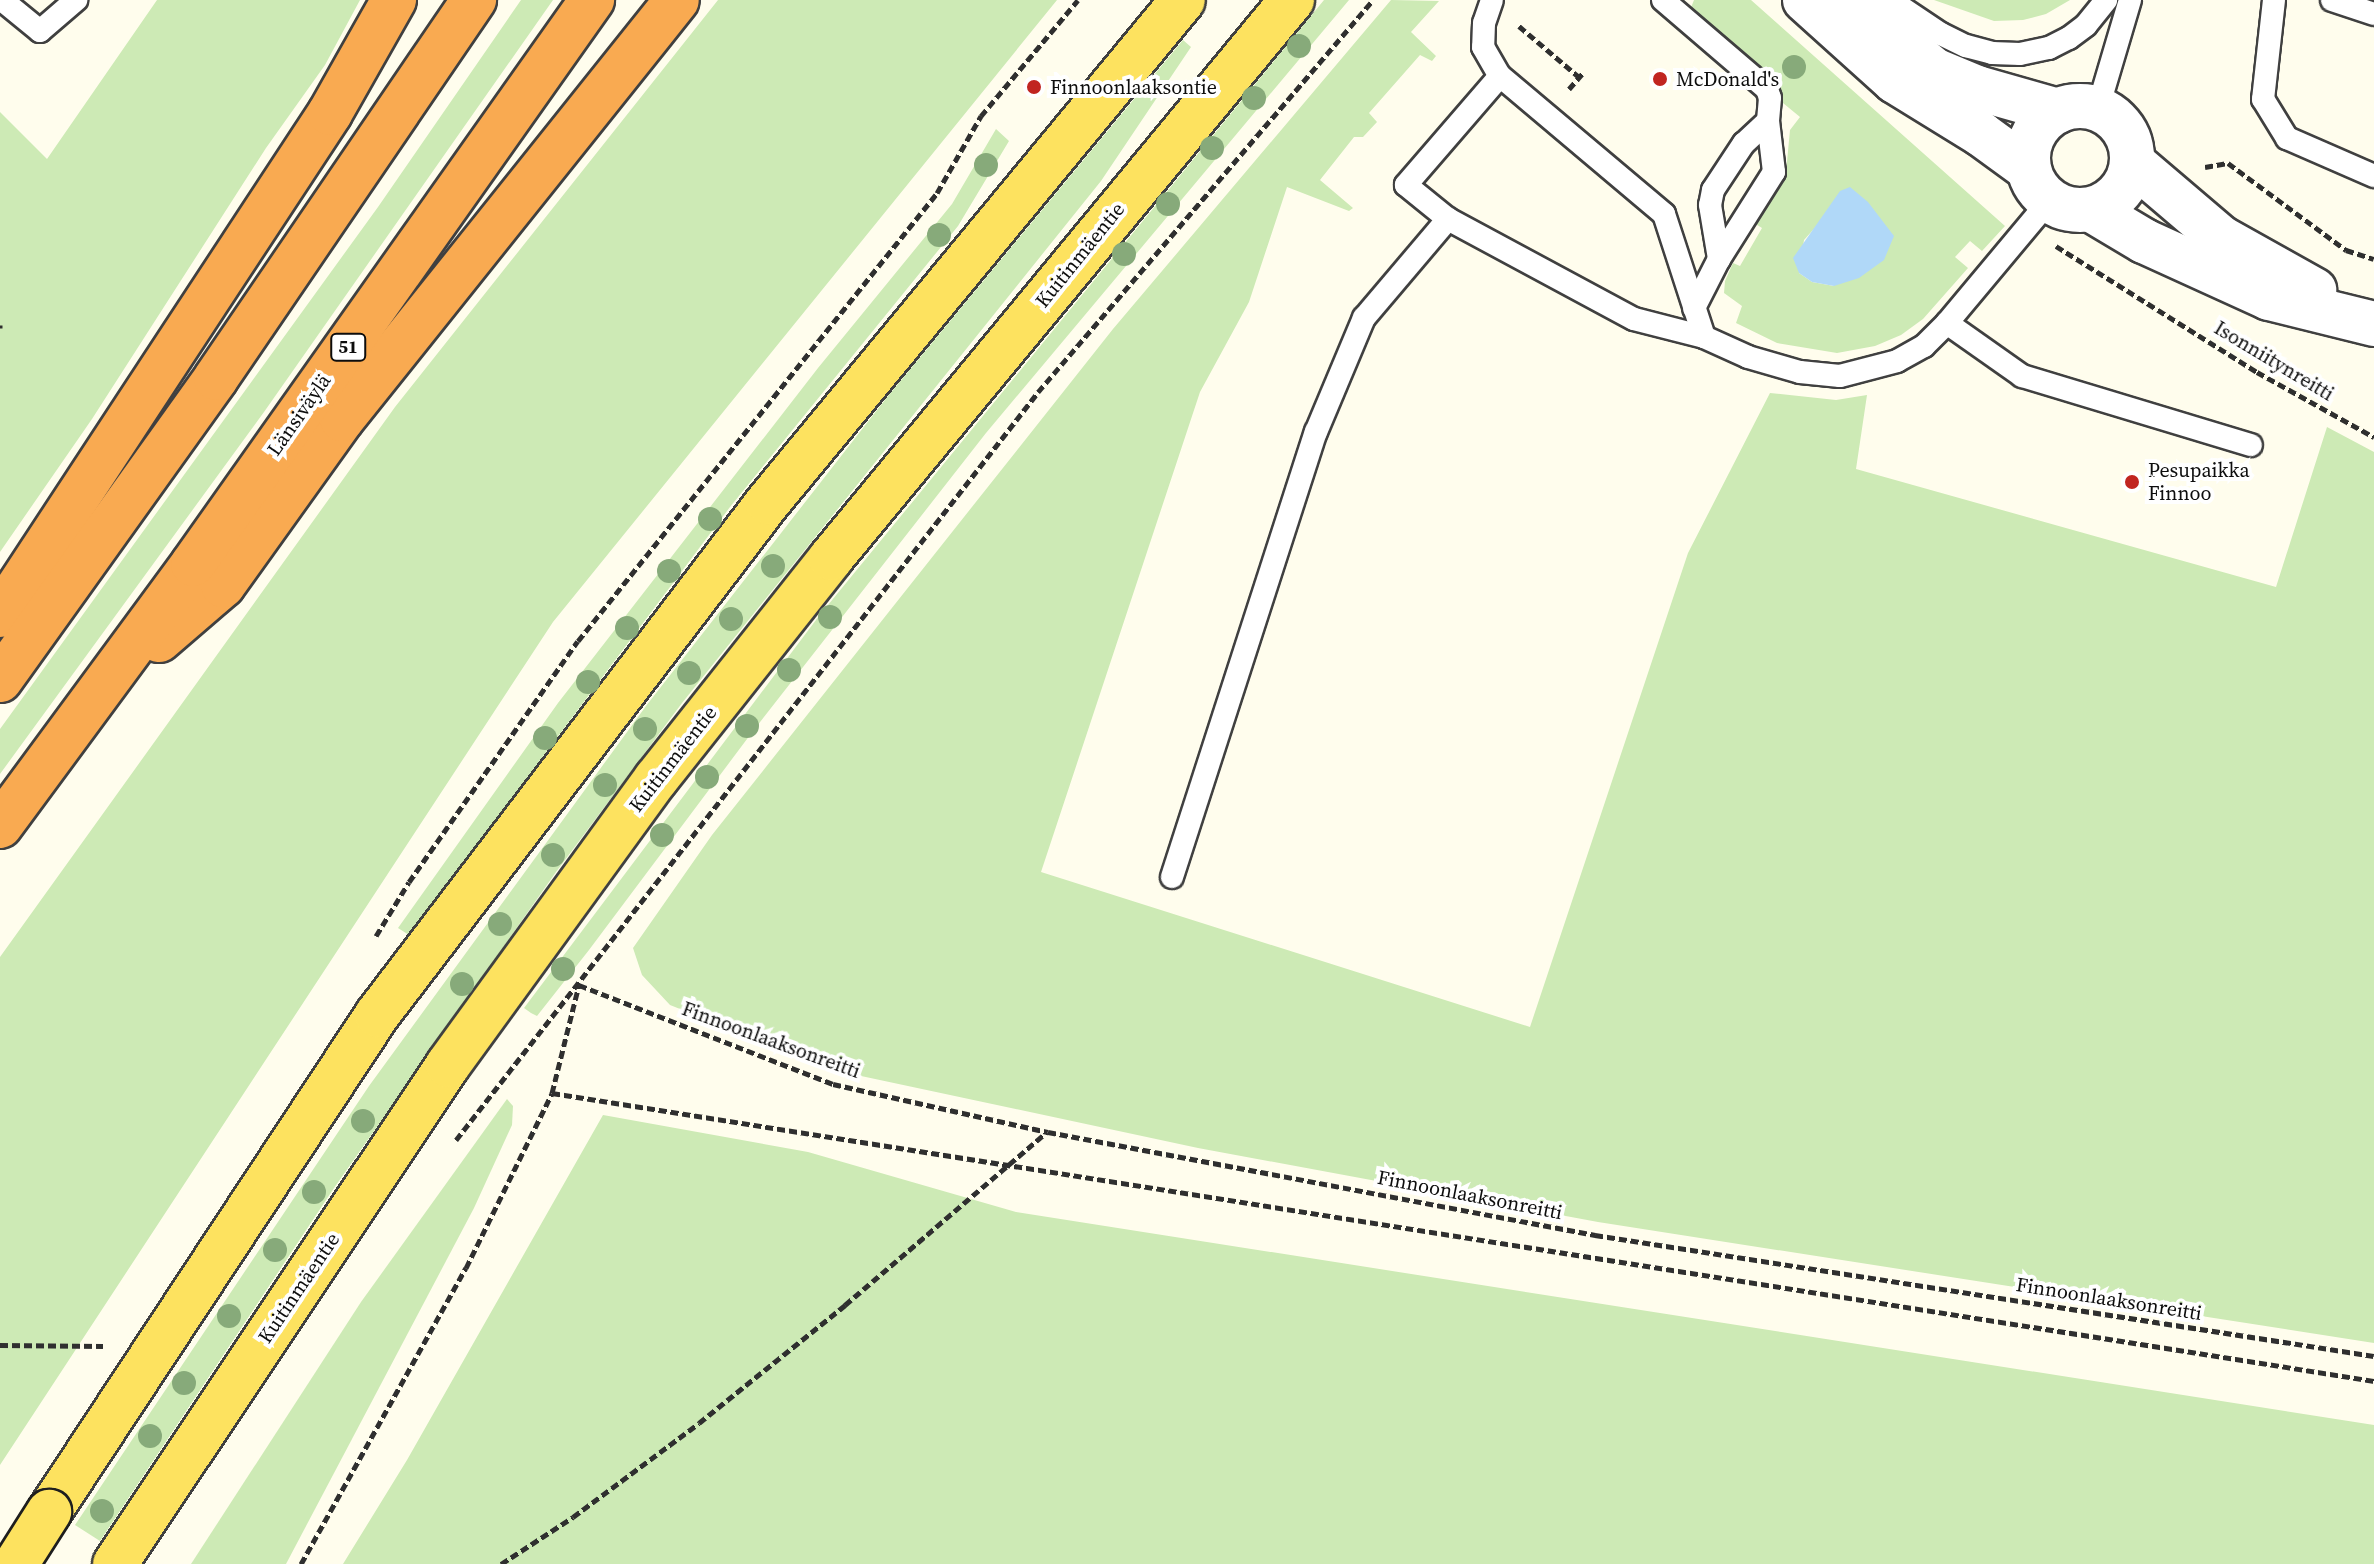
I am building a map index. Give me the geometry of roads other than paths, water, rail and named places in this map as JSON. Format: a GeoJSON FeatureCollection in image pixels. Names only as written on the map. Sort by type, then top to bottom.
{"type":"FeatureCollection","features":[{"type":"Feature","properties":{"kind":"highway"},"geometry":{"type":"LineString","coordinates":[[0,615],[330,113],[394,0]]}},
{"type":"Feature","properties":{"kind":"highway"},"geometry":{"type":"LineString","coordinates":[[0,680],[216,378],[474,0]]}},
{"type":"Feature","properties":{"kind":"highway","name":"Länsiväylä"},"geometry":{"type":"LineString","coordinates":[[0,826],[193,564],[592,0]]}},
{"type":"Feature","properties":{"kind":"highway"},"geometry":{"type":"LineString","coordinates":[[99,691],[223,585],[342,419],[677,0]]}},
{"type":"Feature","properties":{"kind":"main road"},"geometry":{"type":"LineString","coordinates":[[16,1564],[377,1015],[768,502],[1183,0]]}},
{"type":"Feature","properties":{"kind":"main road","name":"Kuitinmäentie"},"geometry":{"type":"LineString","coordinates":[[118,1560],[448,1065],[656,779],[831,558],[1292,0]]}},
{"type":"Feature","properties":{"kind":"street"},"geometry":{"type":"LineString","coordinates":[[1805,0],[1895,81],[1981,134],[2035,199],[2062,208],[2092,210],[2107,204],[2120,193],[2133,163]]}},
{"type":"Feature","properties":{"kind":"street"},"geometry":{"type":"LineString","coordinates":[[1856,0],[1873,20],[1934,70],[1977,88],[2116,119],[2126,131],[2133,163],[2221,238],[2374,322]]}},
{"type":"Feature","properties":{"kind":"street"},"geometry":{"type":"LineString","coordinates":[[2035,199],[2033,135],[2043,120],[2078,109]]}},
{"type":"Feature","properties":{"kind":"street"},"geometry":{"type":"LineString","coordinates":[[2092,210],[2157,248],[2257,294],[2374,322]]}},
{"type":"Feature","properties":{"kind":"lane"},"geometry":{"type":"LineString","coordinates":[[2,0],[40,31],[76,0]]}},
{"type":"Feature","properties":{"kind":"lane"},"geometry":{"type":"LineString","coordinates":[[1663,0],[1767,89],[1770,108],[1768,121],[1774,172],[1719,259],[1694,308]]}},
{"type":"Feature","properties":{"kind":"lane"},"geometry":{"type":"LineString","coordinates":[[1890,0],[1966,46],[1992,53],[2020,54],[2049,48],[2069,38],[2086,25],[2106,0]]}},
{"type":"Feature","properties":{"kind":"lane"},"geometry":{"type":"LineString","coordinates":[[2078,109],[2130,0]]}},
{"type":"Feature","properties":{"kind":"lane"},"geometry":{"type":"LineString","coordinates":[[2274,0],[2263,99],[2287,138],[2374,176]]}},
{"type":"Feature","properties":{"kind":"lane"},"geometry":{"type":"LineString","coordinates":[[2332,0],[2374,14]]}},
{"type":"Feature","properties":{"kind":"lane"},"geometry":{"type":"LineString","coordinates":[[1499,8],[1484,23],[1483,47],[1500,76],[1664,214],[1704,337]]}},
{"type":"Feature","properties":{"kind":"lane"},"geometry":{"type":"LineString","coordinates":[[1500,76],[1406,185],[1448,219],[1634,319],[1704,337],[1748,357],[1800,372],[1840,376],[1897,361],[1924,346],[1947,323],[2035,199]]}},
{"type":"Feature","properties":{"kind":"lane"},"geometry":{"type":"LineString","coordinates":[[1719,259],[1710,205],[1713,190],[1744,143],[1768,121]]}},
{"type":"Feature","properties":{"kind":"lane"},"geometry":{"type":"LineString","coordinates":[[1172,877],[1316,432],[1334,389],[1364,318],[1448,219]]}},
{"type":"Feature","properties":{"kind":"lane"},"geometry":{"type":"LineString","coordinates":[[1947,323],[2022,376],[2251,445]]}},
{"type":"Feature","properties":{"kind":"water"},"geometry":{"type":"Polygon","coordinates":[[[1850,187],[1868,202],[1894,236],[1884,260],[1859,278],[1834,286],[1812,282],[1799,273],[1793,258],[1840,191],[1850,187]]]}},
{"type":"Feature","properties":{"kind":"place","name":"McDonald's"},"geometry":{"type":"Point","coordinates":[1660,79]}},
{"type":"Feature","properties":{"kind":"place","name":"Finnoonlaaksontie"},"geometry":{"type":"Point","coordinates":[1034,87]}},
{"type":"Feature","properties":{"kind":"place","name":"Pesupaikka Finnoo"},"geometry":{"type":"Point","coordinates":[2132,482]}}]}
